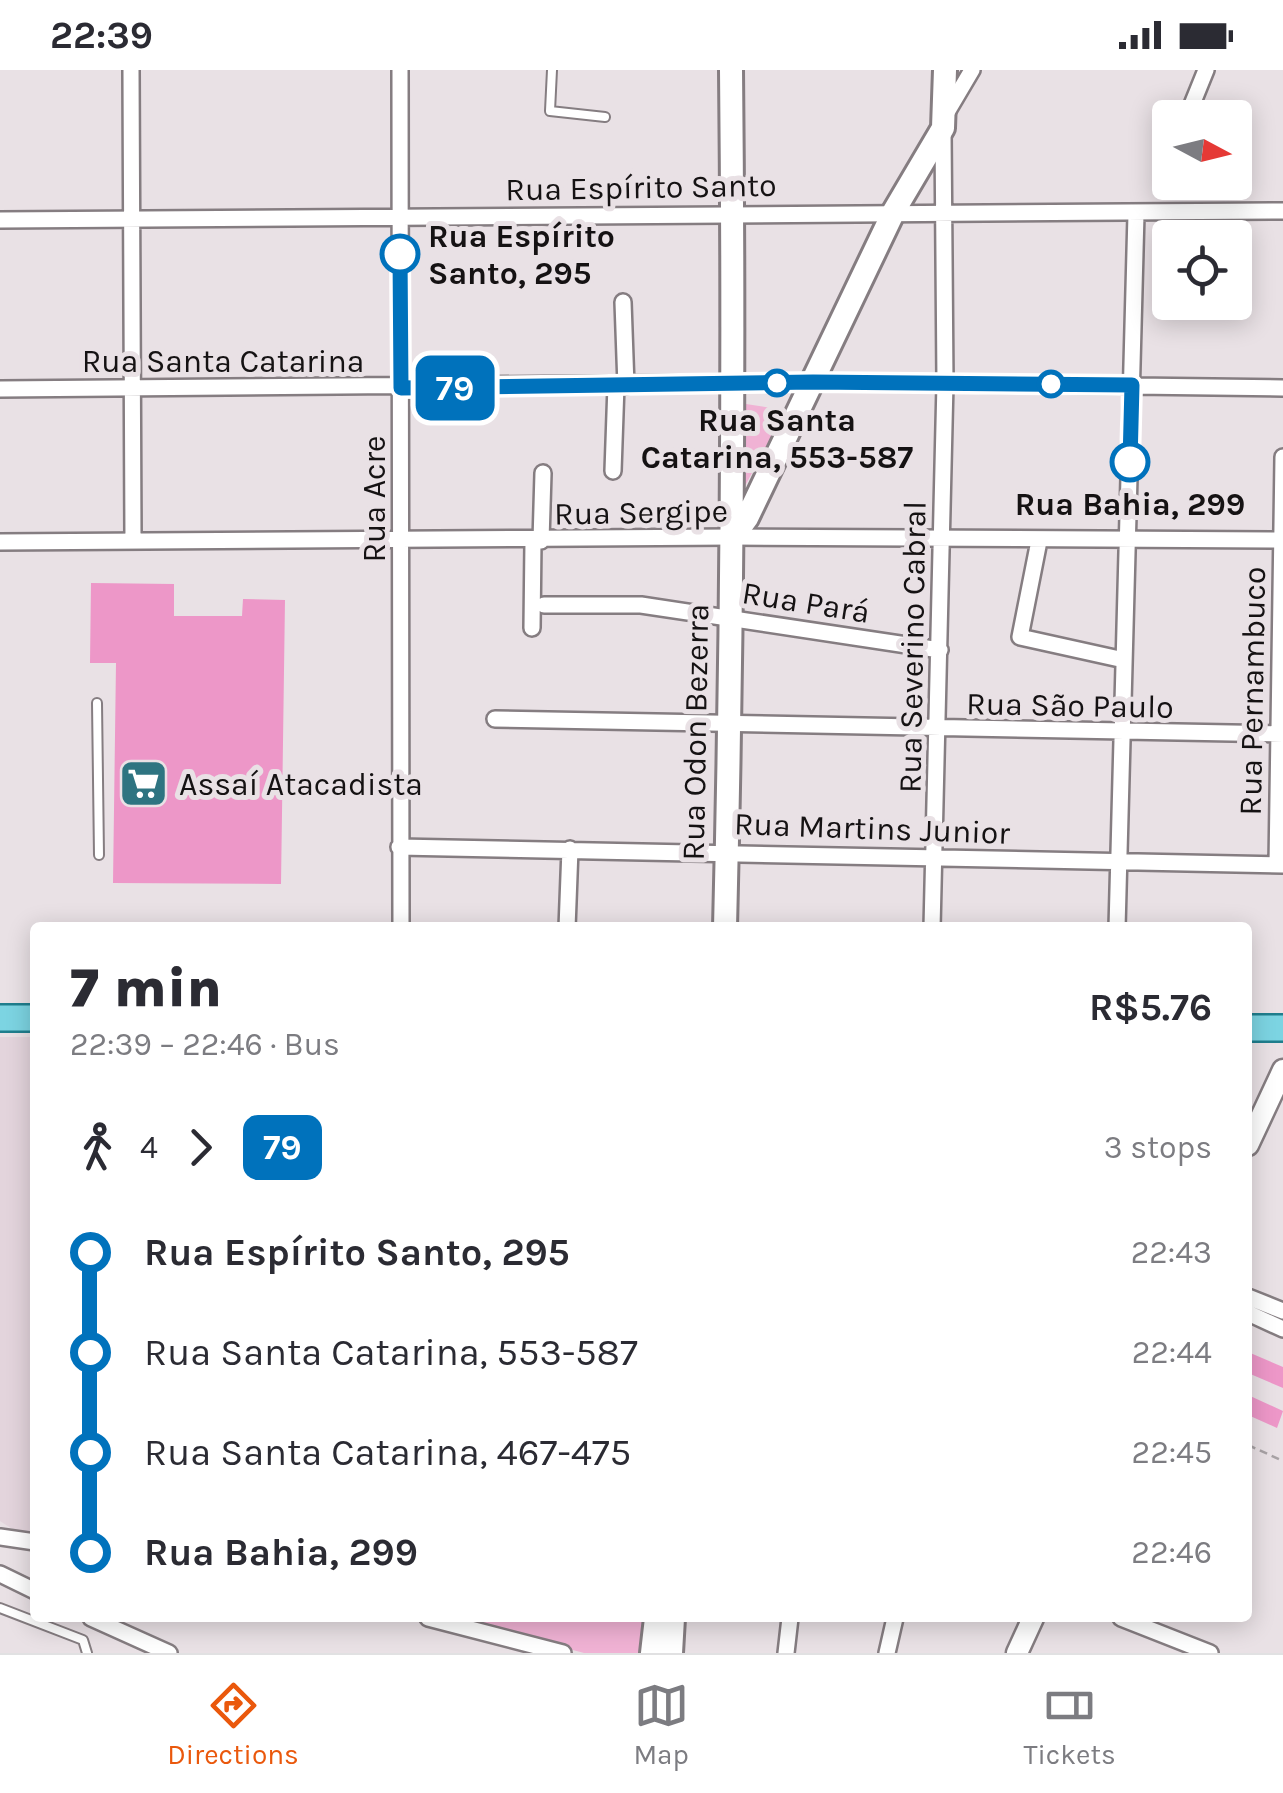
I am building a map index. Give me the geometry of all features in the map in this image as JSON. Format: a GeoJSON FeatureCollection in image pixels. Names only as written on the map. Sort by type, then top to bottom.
{"type":"FeatureCollection","features":[{"type":"Feature","properties":{"kind":"main road","name":"Rua Odon Bezerra"},"geometry":{"type":"LineString","coordinates":[[725,922],[727,617],[733,537],[731,70]]}},
{"type":"Feature","properties":{"kind":"main road"},"geometry":{"type":"LineString","coordinates":[[733,537],[747,518],[894,210],[944,121],[945,75]]}},
{"type":"Feature","properties":{"kind":"main road"},"geometry":{"type":"LineString","coordinates":[[0,1018],[30,1018]]}},
{"type":"Feature","properties":{"kind":"main road"},"geometry":{"type":"LineString","coordinates":[[1252,1028],[1283,1028]]}},
{"type":"Feature","properties":{"kind":"main road"},"geometry":{"type":"LineString","coordinates":[[652,1653],[656,1622]]}},
{"type":"Feature","properties":{"kind":"main road"},"geometry":{"type":"LineString","coordinates":[[671,1653],[673,1622]]}},
{"type":"Feature","properties":{"kind":"street"},"geometry":{"type":"LineString","coordinates":[[131,70],[130,389],[134,540]]}},
{"type":"Feature","properties":{"kind":"street","name":"Rua Acre"},"geometry":{"type":"LineString","coordinates":[[400,70],[401,922]]}},
{"type":"Feature","properties":{"kind":"street"},"geometry":{"type":"LineString","coordinates":[[944,121],[972,70]]}},
{"type":"Feature","properties":{"kind":"street"},"geometry":{"type":"LineString","coordinates":[[1194,100],[1206,70]]}},
{"type":"Feature","properties":{"kind":"street","name":"Rua Severino Cabral"},"geometry":{"type":"LineString","coordinates":[[932,922],[945,383],[944,121]]}},
{"type":"Feature","properties":{"kind":"street","name":"Rua Espírito Santo"},"geometry":{"type":"LineString","coordinates":[[0,220],[400,220],[894,210],[1136,214],[1283,210]]}},
{"type":"Feature","properties":{"kind":"street"},"geometry":{"type":"LineString","coordinates":[[1117,922],[1136,214]]}},
{"type":"Feature","properties":{"kind":"street"},"geometry":{"type":"LineString","coordinates":[[613,471],[621,386],[622,302]]}},
{"type":"Feature","properties":{"kind":"street","name":"Rua Santa Catarina"},"geometry":{"type":"LineString","coordinates":[[0,388],[813,382],[1283,388]]}},
{"type":"Feature","properties":{"kind":"street","name":"Rua Pernambuco"},"geometry":{"type":"LineString","coordinates":[[1280,865],[1283,458]]}},
{"type":"Feature","properties":{"kind":"street"},"geometry":{"type":"LineString","coordinates":[[532,628],[543,473]]}},
{"type":"Feature","properties":{"kind":"street","name":"Rua Sergipe"},"geometry":{"type":"LineString","coordinates":[[0,542],[733,537],[1282,540]]}},
{"type":"Feature","properties":{"kind":"street"},"geometry":{"type":"LineString","coordinates":[[1040,540],[1020,637],[1124,660]]}},
{"type":"Feature","properties":{"kind":"street","name":"Rua Pará"},"geometry":{"type":"LineString","coordinates":[[544,605],[612,602],[940,650]]}},
{"type":"Feature","properties":{"kind":"street","name":"Rua São Paulo"},"geometry":{"type":"LineString","coordinates":[[495,719],[1122,734],[1281,734]]}},
{"type":"Feature","properties":{"kind":"street","name":"Rua Martins Junior"},"geometry":{"type":"LineString","coordinates":[[399,847],[727,850],[1119,865],[1280,865]]}},
{"type":"Feature","properties":{"kind":"street"},"geometry":{"type":"LineString","coordinates":[[566,922],[570,849]]}},
{"type":"Feature","properties":{"kind":"street"},"geometry":{"type":"LineString","coordinates":[[1252,1136],[1283,1070]]}},
{"type":"Feature","properties":{"kind":"street"},"geometry":{"type":"LineString","coordinates":[[1252,1299],[1283,1311]]}},
{"type":"Feature","properties":{"kind":"street"},"geometry":{"type":"LineString","coordinates":[[1252,1315],[1283,1329]]}},
{"type":"Feature","properties":{"kind":"street"},"geometry":{"type":"LineString","coordinates":[[0,1537],[30,1541]]}},
{"type":"Feature","properties":{"kind":"street"},"geometry":{"type":"LineString","coordinates":[[0,1574],[30,1588]]}},
{"type":"Feature","properties":{"kind":"street"},"geometry":{"type":"LineString","coordinates":[[101,1622],[169,1653]]}},
{"type":"Feature","properties":{"kind":"street"},"geometry":{"type":"LineString","coordinates":[[443,1622],[563,1653]]}},
{"type":"Feature","properties":{"kind":"street"},"geometry":{"type":"LineString","coordinates":[[786,1653],[790,1622]]}},
{"type":"Feature","properties":{"kind":"street"},"geometry":{"type":"LineString","coordinates":[[888,1653],[894,1622]]}},
{"type":"Feature","properties":{"kind":"street"},"geometry":{"type":"LineString","coordinates":[[1017,1653],[1031,1622]]}},
{"type":"Feature","properties":{"kind":"street"},"geometry":{"type":"LineString","coordinates":[[1128,1622],[1174,1648],[1210,1653]]}},
{"type":"Feature","properties":{"kind":"street"},"geometry":{"type":"LineString","coordinates":[[126,1653],[127,1634]]}},
{"type":"Feature","properties":{"kind":"lane"},"geometry":{"type":"LineString","coordinates":[[552,70],[550,110],[605,116]]}},
{"type":"Feature","properties":{"kind":"lane"},"geometry":{"type":"LineString","coordinates":[[97,703],[99,855]]}},
{"type":"Feature","properties":{"kind":"lane"},"geometry":{"type":"LineString","coordinates":[[0,1608],[30,1620]]}},
{"type":"Feature","properties":{"kind":"lane"},"geometry":{"type":"LineString","coordinates":[[36,1622],[83,1640],[88,1653]]}},
{"type":"Feature","properties":{"kind":"path"},"geometry":{"type":"LineString","coordinates":[[1252,1446],[1283,1462]]}},
{"type":"Feature","properties":{"kind":"shaded area"},"geometry":{"type":"Polygon","coordinates":[[[746,404],[786,410],[739,497],[746,404]]]}},
{"type":"Feature","properties":{"kind":"shaded area"},"geometry":{"type":"Polygon","coordinates":[[[0,1037],[30,1037],[30,1532],[14,1530],[0,1521],[0,1037]]]}},
{"type":"Feature","properties":{"kind":"shaded area"},"geometry":{"type":"Polygon","coordinates":[[[469,1622],[643,1622],[639,1653],[584,1653],[469,1622]]]}},
{"type":"Feature","properties":{"kind":"building"},"geometry":{"type":"Polygon","coordinates":[[[91,583],[174,584],[174,616],[242,616],[243,599],[285,600],[281,884],[113,883],[116,663],[90,663],[91,583]]]}},
{"type":"Feature","properties":{"kind":"building"},"geometry":{"type":"Polygon","coordinates":[[[1252,1354],[1283,1367],[1283,1388],[1252,1375],[1252,1354]]]}},
{"type":"Feature","properties":{"kind":"building"},"geometry":{"type":"Polygon","coordinates":[[[1252,1397],[1283,1411],[1277,1428],[1252,1417],[1252,1397]]]}},
{"type":"Feature","properties":{"kind":"bus line","name":"79"},"geometry":{"type":"LineString","coordinates":[[400,254],[401,388],[813,382],[1132,385],[1130,462]]}},
{"type":"Feature","properties":{"kind":"place","name":"Rua Espírito Santo, 295"},"geometry":{"type":"Point","coordinates":[400,254]}},
{"type":"Feature","properties":{"kind":"place","name":"Rua Santa Catarina, 553-587"},"geometry":{"type":"Point","coordinates":[777,383]}},
{"type":"Feature","properties":{"kind":"place","name":"Rua Bahia, 299"},"geometry":{"type":"Point","coordinates":[1130,462]}},
{"type":"Feature","properties":{"kind":"place","name":"Assaí Atacadista"},"geometry":{"type":"Point","coordinates":[144,784]}}]}
